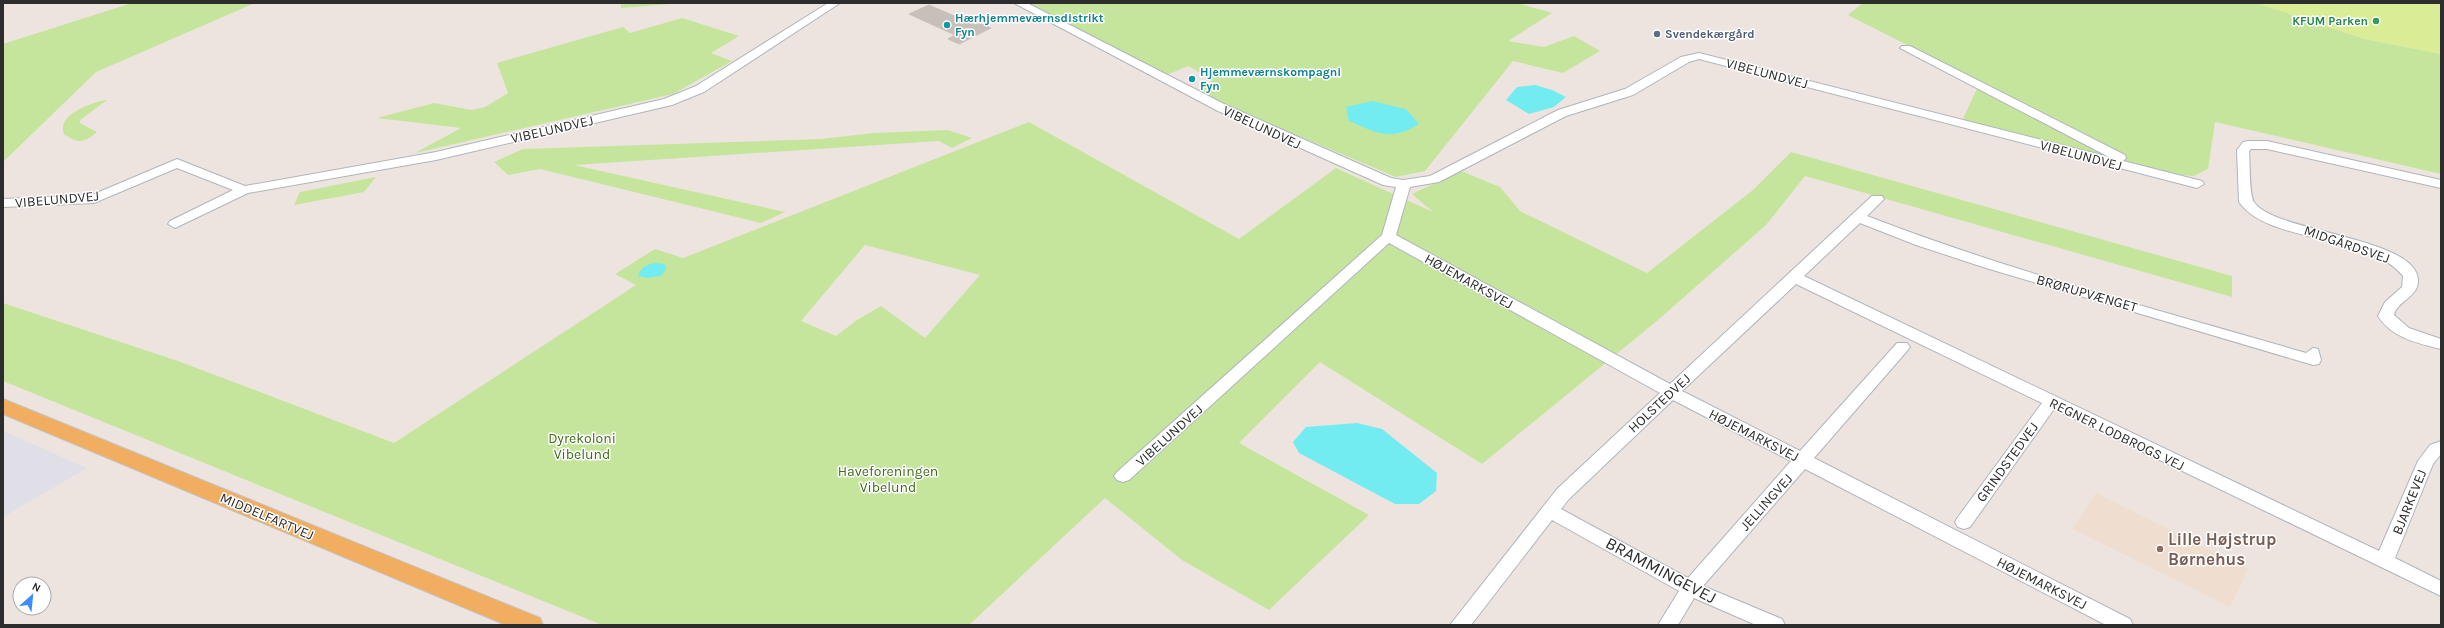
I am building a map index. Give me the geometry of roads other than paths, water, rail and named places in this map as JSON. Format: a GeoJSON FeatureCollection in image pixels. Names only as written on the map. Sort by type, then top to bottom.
{"type":"FeatureCollection","features":[{"type":"Feature","properties":{"kind":"main road","name":"MIDDELFARTVEJ"},"geometry":{"type":"LineString","coordinates":[[3,406],[531,625]]}},
{"type":"Feature","properties":{"kind":"street","name":"VIBELUNDVEJ"},"geometry":{"type":"LineString","coordinates":[[176,224],[244,190],[436,156],[668,102],[700,89],[835,3]]}},
{"type":"Feature","properties":{"kind":"street","name":"VIBELUNDVEJ"},"geometry":{"type":"LineString","coordinates":[[1019,3],[1222,108],[1371,177],[1403,184],[1434,179],[1562,114],[1629,92],[1685,59],[1699,56],[2196,184]]}},
{"type":"Feature","properties":{"kind":"street","name":"VIBELUNDVEJ"},"geometry":{"type":"LineString","coordinates":[[1906,48],[2149,172]]}},
{"type":"Feature","properties":{"kind":"street","name":"MIDGÅRDSVEJ"},"geometry":{"type":"LineString","coordinates":[[2441,184],[2256,144],[2248,145],[2243,150],[2246,196],[2249,208],[2259,214],[2378,253],[2405,267],[2410,274],[2411,284],[2404,296],[2389,306],[2386,316],[2392,324],[2402,331],[2422,340],[2441,344]]}},
{"type":"Feature","properties":{"kind":"street","name":"VIBELUNDVEJ"},"geometry":{"type":"LineString","coordinates":[[3,203],[94,199],[177,163],[244,190]]}},
{"type":"Feature","properties":{"kind":"street","name":"VIBELUNDVEJ"},"geometry":{"type":"LineString","coordinates":[[1123,476],[1388,237],[1403,192],[1403,184]]}},
{"type":"Feature","properties":{"kind":"street","name":"HOLSTEDVEJ"},"geometry":{"type":"LineString","coordinates":[[1460,625],[1563,494],[1877,199]]}},
{"type":"Feature","properties":{"kind":"street","name":"BRØRUPVÆNGET"},"geometry":{"type":"LineString","coordinates":[[1857,217],[1921,242],[1991,265],[2313,360],[2312,353]]}},
{"type":"Feature","properties":{"kind":"street","name":"HØJEMARKSVEJ"},"geometry":{"type":"LineString","coordinates":[[1388,237],[1671,392],[2123,625]]}},
{"type":"Feature","properties":{"kind":"street","name":"REGNER LODBROGS VEJ"},"geometry":{"type":"LineString","coordinates":[[1794,277],[2441,589]]}},
{"type":"Feature","properties":{"kind":"street","name":"JELLINGVEJ"},"geometry":{"type":"LineString","coordinates":[[1668,625],[1690,588],[1902,347]]}},
{"type":"Feature","properties":{"kind":"street","name":"GRINDSTEDVEJ"},"geometry":{"type":"LineString","coordinates":[[1964,522],[2051,402]]}},
{"type":"Feature","properties":{"kind":"street","name":"BJARKEVEJ"},"geometry":{"type":"LineString","coordinates":[[2384,562],[2426,461],[2436,448],[2441,447]]}},
{"type":"Feature","properties":{"kind":"street","name":"BRAMMINGEVEJ"},"geometry":{"type":"LineString","coordinates":[[1549,510],[1690,588],[1775,625]]}},
{"type":"Feature","properties":{"kind":"water"},"geometry":{"type":"Polygon","coordinates":[[[1535,85],[1552,90],[1566,97],[1554,107],[1529,114],[1506,100],[1517,87],[1535,85]]]}},
{"type":"Feature","properties":{"kind":"water"},"geometry":{"type":"Polygon","coordinates":[[[1372,101],[1406,109],[1419,124],[1400,133],[1384,134],[1349,121],[1346,107],[1372,101]]]}},
{"type":"Feature","properties":{"kind":"water"},"geometry":{"type":"Polygon","coordinates":[[[656,263],[665,264],[666,269],[661,276],[647,278],[638,276],[645,266],[656,263]]]}},
{"type":"Feature","properties":{"kind":"water"},"geometry":{"type":"Polygon","coordinates":[[[1357,423],[1382,429],[1437,473],[1436,491],[1419,504],[1395,504],[1299,453],[1293,442],[1306,427],[1357,423]]]}},
{"type":"Feature","properties":{"kind":"place","name":"KFUM Parken"},"geometry":{"type":"Point","coordinates":[2376,21]}},
{"type":"Feature","properties":{"kind":"place","name":"Hærhjemmeværnsdistrikt Fyn"},"geometry":{"type":"Point","coordinates":[947,25]}},
{"type":"Feature","properties":{"kind":"place","name":"Svendekærgård"},"geometry":{"type":"Point","coordinates":[1657,34]}},
{"type":"Feature","properties":{"kind":"place","name":"Hjemmeværnskompagni Fyn"},"geometry":{"type":"Point","coordinates":[1192,79]}},
{"type":"Feature","properties":{"kind":"place","name":"Lille Højstrup Børnehus"},"geometry":{"type":"Point","coordinates":[2160,549]}},
{"type":"Feature","properties":{"kind":"park label","name":"Dyrekoloni Vibelund"},"geometry":{"type":"Point","coordinates":[582,446]}},
{"type":"Feature","properties":{"kind":"park label","name":"Haveforeningen Vibelund"},"geometry":{"type":"Point","coordinates":[888,480]}}]}
